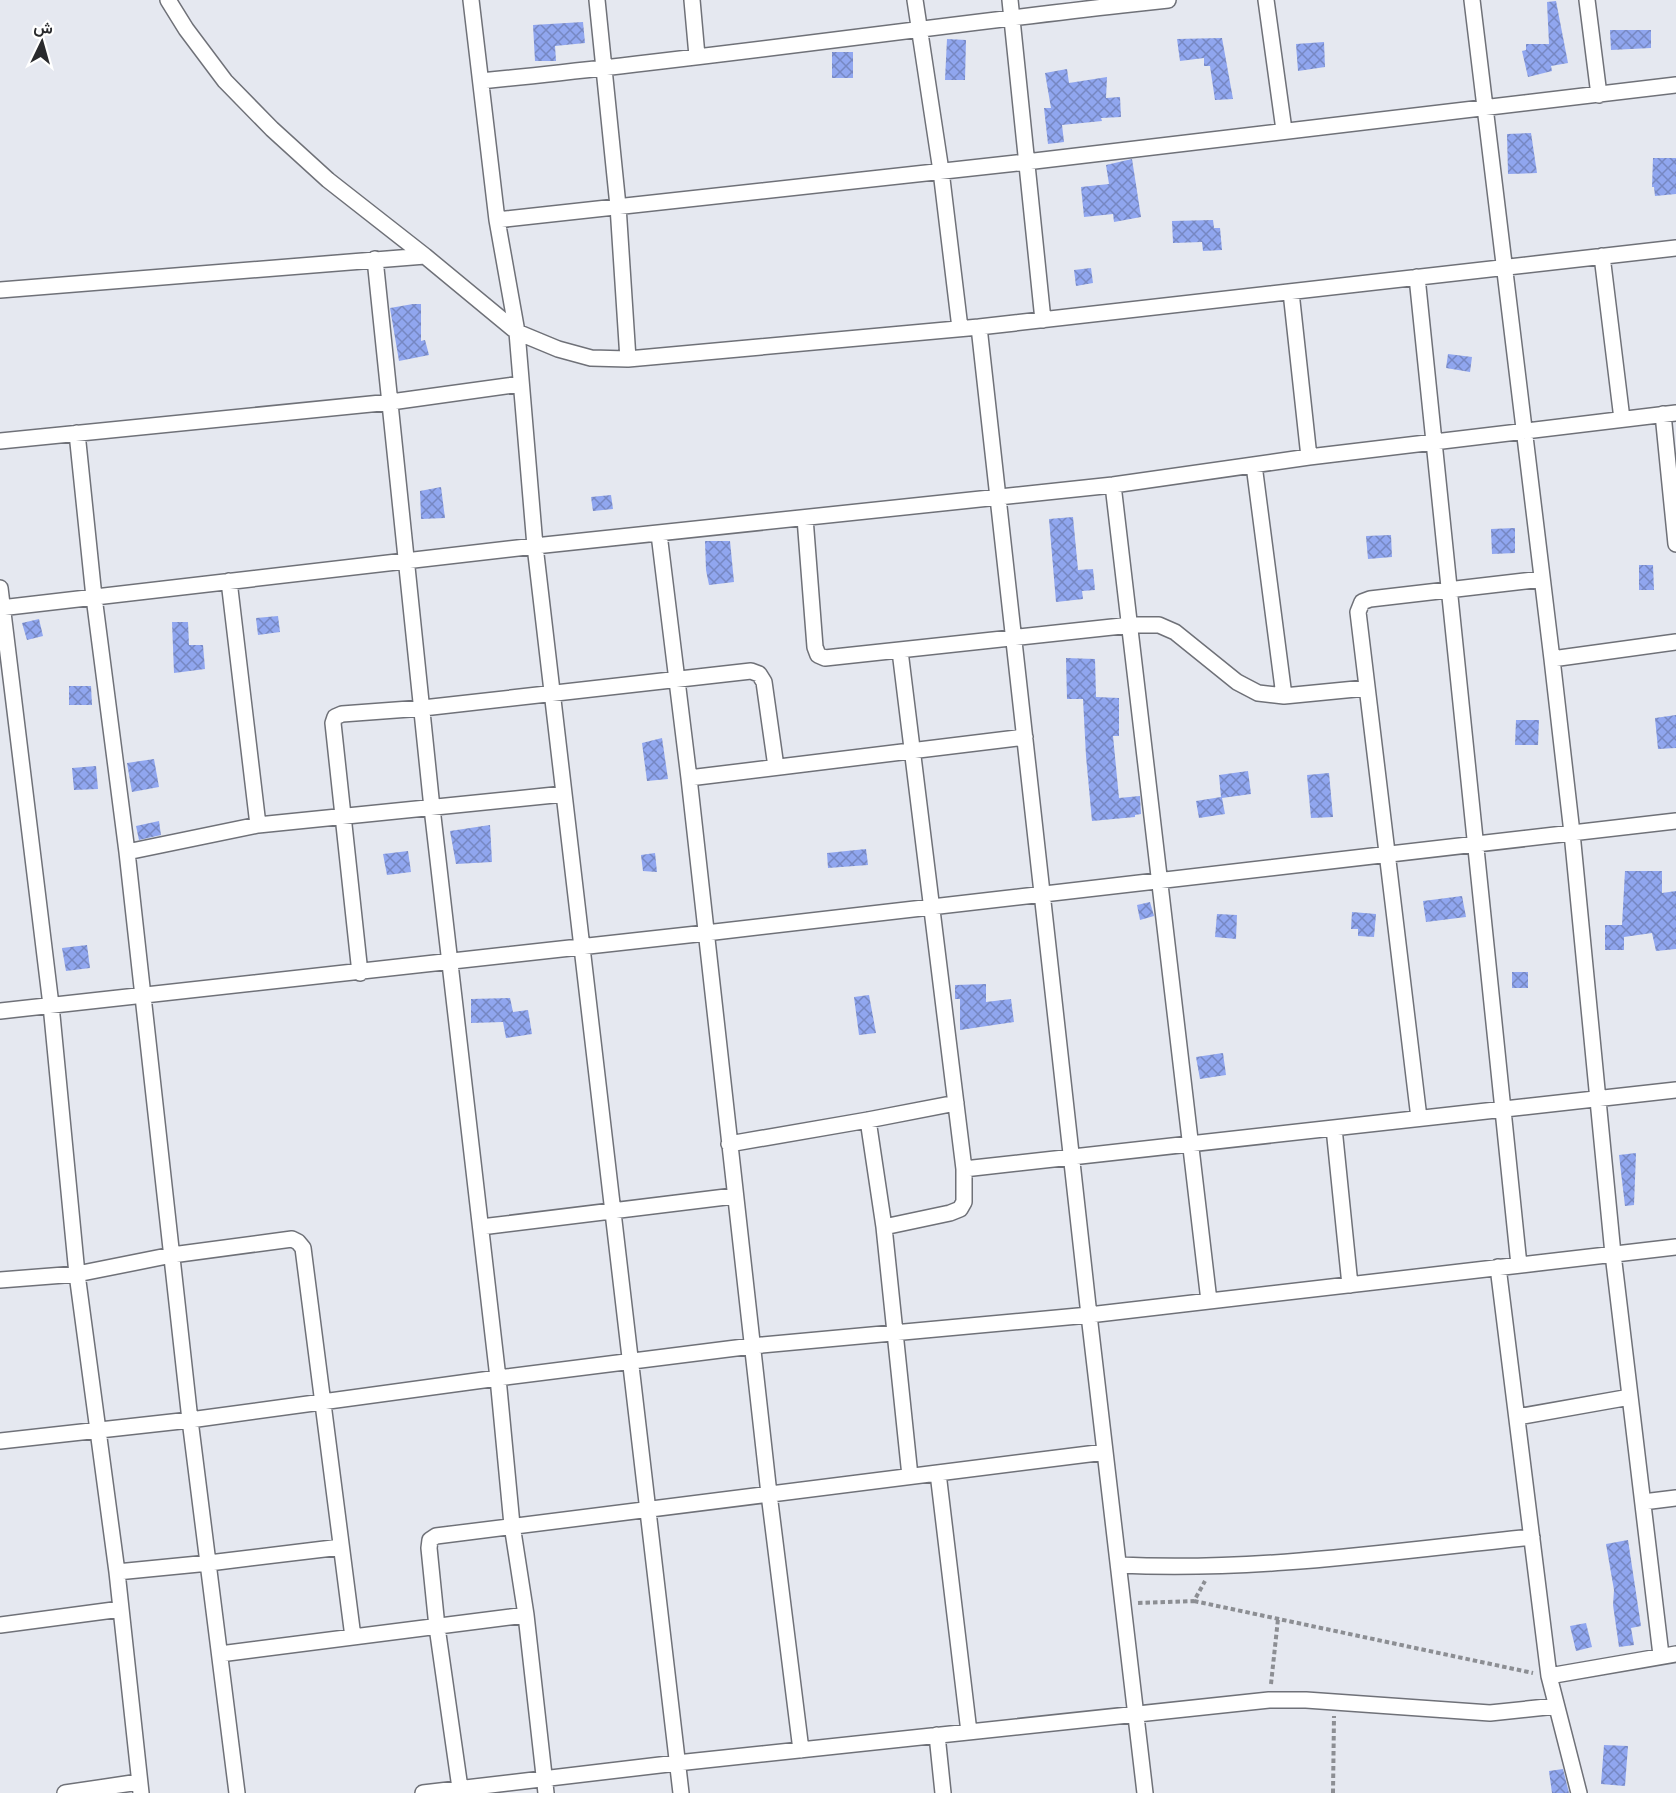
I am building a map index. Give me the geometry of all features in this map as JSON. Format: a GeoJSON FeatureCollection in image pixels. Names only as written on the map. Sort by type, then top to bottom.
{"type":"FeatureCollection","features":[{"type":"Feature","properties":{"kind":"street"},"geometry":{"type":"LineString","coordinates":[[168,0],[186,29],[225,81],[272,129],[328,180],[425,256],[516,332],[558,349],[591,358],[628,359],[979,327],[1676,248]]}},
{"type":"Feature","properties":{"kind":"street"},"geometry":{"type":"LineString","coordinates":[[471,0],[497,220],[516,332],[535,546],[681,1793]]}},
{"type":"Feature","properties":{"kind":"street"},"geometry":{"type":"LineString","coordinates":[[597,0],[618,206],[628,359]]}},
{"type":"Feature","properties":{"kind":"street"},"geometry":{"type":"LineString","coordinates":[[692,0],[697,56]]}},
{"type":"Feature","properties":{"kind":"street"},"geometry":{"type":"LineString","coordinates":[[915,0],[941,171],[960,328]]}},
{"type":"Feature","properties":{"kind":"street"},"geometry":{"type":"LineString","coordinates":[[1010,0],[1043,320]]}},
{"type":"Feature","properties":{"kind":"street"},"geometry":{"type":"LineString","coordinates":[[481,81],[605,69],[1121,3],[1168,0]]}},
{"type":"Feature","properties":{"kind":"street"},"geometry":{"type":"LineString","coordinates":[[1266,0],[1284,130]]}},
{"type":"Feature","properties":{"kind":"street"},"geometry":{"type":"LineString","coordinates":[[1472,0],[1572,833],[1596,1099],[1642,1503],[1668,1654],[1549,1676]]}},
{"type":"Feature","properties":{"kind":"street"},"geometry":{"type":"LineString","coordinates":[[1587,0],[1599,94]]}},
{"type":"Feature","properties":{"kind":"street"},"geometry":{"type":"LineString","coordinates":[[497,220],[1026,162],[1676,85]]}},
{"type":"Feature","properties":{"kind":"street"},"geometry":{"type":"LineString","coordinates":[[0,290],[425,256]]}},
{"type":"Feature","properties":{"kind":"street"},"geometry":{"type":"LineString","coordinates":[[1602,256],[1622,419]]}},
{"type":"Feature","properties":{"kind":"street"},"geometry":{"type":"LineString","coordinates":[[375,259],[432,808],[498,1378],[512,1525],[526,1615],[545,1786]]}},
{"type":"Feature","properties":{"kind":"street"},"geometry":{"type":"LineString","coordinates":[[1417,277],[1519,1265]]}},
{"type":"Feature","properties":{"kind":"street"},"geometry":{"type":"LineString","coordinates":[[1292,292],[1310,457]]}},
{"type":"Feature","properties":{"kind":"street"},"geometry":{"type":"LineString","coordinates":[[979,327],[1071,1157],[1145,1793]]}},
{"type":"Feature","properties":{"kind":"street"},"geometry":{"type":"LineString","coordinates":[[0,441],[391,402],[521,384]]}},
{"type":"Feature","properties":{"kind":"street"},"geometry":{"type":"LineString","coordinates":[[1,608],[535,546],[1113,485],[1310,457],[1669,413],[1676,544]]}},
{"type":"Feature","properties":{"kind":"street"},"geometry":{"type":"LineString","coordinates":[[77,433],[94,597],[127,852],[141,995],[190,1420],[237,1793]]}},
{"type":"Feature","properties":{"kind":"street"},"geometry":{"type":"LineString","coordinates":[[1254,465],[1284,696]]}},
{"type":"Feature","properties":{"kind":"street"},"geometry":{"type":"LineString","coordinates":[[1113,485],[1209,1301]]}},
{"type":"Feature","properties":{"kind":"street"},"geometry":{"type":"LineString","coordinates":[[805,518],[815,648],[818,655],[825,658],[1131,624],[1159,625],[1175,632],[1237,682],[1258,693],[1284,696],[1366,688]]}},
{"type":"Feature","properties":{"kind":"street"},"geometry":{"type":"LineString","coordinates":[[659,534],[689,778],[734,1197],[801,1750]]}},
{"type":"Feature","properties":{"kind":"street"},"geometry":{"type":"LineString","coordinates":[[1419,1118],[1358,612],[1362,602],[1370,599],[1542,579]]}},
{"type":"Feature","properties":{"kind":"street"},"geometry":{"type":"LineString","coordinates":[[230,581],[258,825]]}},
{"type":"Feature","properties":{"kind":"street"},"geometry":{"type":"LineString","coordinates":[[0,588],[51,1005],[77,1274],[117,1572],[140,1787],[65,1793]]}},
{"type":"Feature","properties":{"kind":"street"},"geometry":{"type":"LineString","coordinates":[[1552,658],[1676,642]]}},
{"type":"Feature","properties":{"kind":"street"},"geometry":{"type":"LineString","coordinates":[[884,1227],[950,1213],[960,1209],[964,1202],[964,1169],[900,651]]}},
{"type":"Feature","properties":{"kind":"street"},"geometry":{"type":"LineString","coordinates":[[360,973],[342,817],[333,723],[335,717],[342,714],[423,708],[751,671],[759,674],[764,682],[776,767]]}},
{"type":"Feature","properties":{"kind":"street"},"geometry":{"type":"LineString","coordinates":[[689,778],[1025,737]]}},
{"type":"Feature","properties":{"kind":"street"},"geometry":{"type":"LineString","coordinates":[[127,852],[258,825],[564,794]]}},
{"type":"Feature","properties":{"kind":"street"},"geometry":{"type":"LineString","coordinates":[[0,1011],[360,973],[582,945],[706,933],[1676,821]]}},
{"type":"Feature","properties":{"kind":"street"},"geometry":{"type":"LineString","coordinates":[[964,1169],[1676,1090]]}},
{"type":"Feature","properties":{"kind":"street"},"geometry":{"type":"LineString","coordinates":[[729,1144],[956,1103]]}},
{"type":"Feature","properties":{"kind":"street"},"geometry":{"type":"LineString","coordinates":[[868,1120],[884,1227],[910,1476]]}},
{"type":"Feature","properties":{"kind":"street"},"geometry":{"type":"LineString","coordinates":[[1334,1128],[1350,1285]]}},
{"type":"Feature","properties":{"kind":"street"},"geometry":{"type":"LineString","coordinates":[[481,1227],[734,1197]]}},
{"type":"Feature","properties":{"kind":"street"},"geometry":{"type":"LineString","coordinates":[[0,1280],[77,1274],[172,1255],[291,1239],[298,1242],[303,1248],[353,1637]]}},
{"type":"Feature","properties":{"kind":"street"},"geometry":{"type":"LineString","coordinates":[[0,1441],[190,1420],[752,1346],[1089,1315],[1676,1247]]}},
{"type":"Feature","properties":{"kind":"street"},"geometry":{"type":"LineString","coordinates":[[1498,1267],[1549,1676],[1579,1793]]}},
{"type":"Feature","properties":{"kind":"street"},"geometry":{"type":"LineString","coordinates":[[1517,1417],[1630,1397]]}},
{"type":"Feature","properties":{"kind":"street"},"geometry":{"type":"LineString","coordinates":[[460,1788],[437,1627],[429,1548],[430,1540],[436,1536],[1105,1452]]}},
{"type":"Feature","properties":{"kind":"street"},"geometry":{"type":"LineString","coordinates":[[938,1473],[969,1732]]}},
{"type":"Feature","properties":{"kind":"street"},"geometry":{"type":"LineString","coordinates":[[1642,1503],[1676,1498]]}},
{"type":"Feature","properties":{"kind":"street"},"geometry":{"type":"LineString","coordinates":[[1119,1565],[1171,1568],[1213,1567],[1532,1537]]}},
{"type":"Feature","properties":{"kind":"street"},"geometry":{"type":"LineString","coordinates":[[117,1572],[341,1547]]}},
{"type":"Feature","properties":{"kind":"street"},"geometry":{"type":"LineString","coordinates":[[0,1625],[121,1609]]}},
{"type":"Feature","properties":{"kind":"street"},"geometry":{"type":"LineString","coordinates":[[220,1654],[526,1615]]}},
{"type":"Feature","properties":{"kind":"street"},"geometry":{"type":"LineString","coordinates":[[423,1793],[460,1788],[545,1786],[677,1763],[1136,1716],[1269,1700],[1306,1700],[1490,1713],[1556,1706]]}},
{"type":"Feature","properties":{"kind":"street"},"geometry":{"type":"LineString","coordinates":[[937,1735],[943,1793]]}},
{"type":"Feature","properties":{"kind":"path"},"geometry":{"type":"LineString","coordinates":[[1194,1601],[1213,1567]]}},
{"type":"Feature","properties":{"kind":"path"},"geometry":{"type":"LineString","coordinates":[[1122,1604],[1194,1601],[1549,1676]]}},
{"type":"Feature","properties":{"kind":"path"},"geometry":{"type":"LineString","coordinates":[[1269,1700],[1278,1619]]}},
{"type":"Feature","properties":{"kind":"path"},"geometry":{"type":"LineString","coordinates":[[1334,1702],[1334,1793]]}},
{"type":"Feature","properties":{"kind":"building"},"geometry":{"type":"Polygon","coordinates":[[[1556,1],[1568,63],[1551,66],[1552,71],[1528,77],[1522,51],[1526,50],[1526,44],[1549,44],[1547,2],[1556,1]]]}},
{"type":"Feature","properties":{"kind":"building"},"geometry":{"type":"Polygon","coordinates":[[[583,22],[585,43],[555,46],[556,61],[535,61],[533,25],[583,22]]]}},
{"type":"Feature","properties":{"kind":"building"},"geometry":{"type":"Polygon","coordinates":[[[1610,30],[1651,30],[1651,48],[1611,50],[1610,30]]]}},
{"type":"Feature","properties":{"kind":"building"},"geometry":{"type":"Polygon","coordinates":[[[1222,38],[1233,99],[1215,100],[1210,66],[1204,66],[1204,58],[1180,61],[1177,39],[1222,38]]]}},
{"type":"Feature","properties":{"kind":"building"},"geometry":{"type":"Polygon","coordinates":[[[947,39],[966,40],[965,80],[945,80],[947,39]]]}},
{"type":"Feature","properties":{"kind":"building"},"geometry":{"type":"Polygon","coordinates":[[[1324,42],[1325,67],[1298,71],[1296,44],[1324,42]]]}},
{"type":"Feature","properties":{"kind":"building"},"geometry":{"type":"Polygon","coordinates":[[[832,52],[853,52],[853,78],[832,78],[832,52]]]}},
{"type":"Feature","properties":{"kind":"building"},"geometry":{"type":"Polygon","coordinates":[[[1067,69],[1069,83],[1107,77],[1106,98],[1120,97],[1121,117],[1062,125],[1064,142],[1048,144],[1044,108],[1051,108],[1045,73],[1067,69]]]}},
{"type":"Feature","properties":{"kind":"building"},"geometry":{"type":"Polygon","coordinates":[[[1531,133],[1537,173],[1508,174],[1507,134],[1531,133]]]}},
{"type":"Feature","properties":{"kind":"building"},"geometry":{"type":"Polygon","coordinates":[[[1653,158],[1676,158],[1676,194],[1655,196],[1654,187],[1652,187],[1653,158]]]}},
{"type":"Feature","properties":{"kind":"building"},"geometry":{"type":"Polygon","coordinates":[[[1132,159],[1141,217],[1114,222],[1113,214],[1084,217],[1081,187],[1109,184],[1106,165],[1132,159]]]}},
{"type":"Feature","properties":{"kind":"building"},"geometry":{"type":"Polygon","coordinates":[[[1213,220],[1214,228],[1220,228],[1222,250],[1203,251],[1202,242],[1173,243],[1172,221],[1213,220]]]}},
{"type":"Feature","properties":{"kind":"building"},"geometry":{"type":"Polygon","coordinates":[[[1091,268],[1093,283],[1076,286],[1074,270],[1091,268]]]}},
{"type":"Feature","properties":{"kind":"building"},"geometry":{"type":"Polygon","coordinates":[[[421,304],[421,341],[425,340],[429,355],[399,361],[390,308],[421,304]]]}},
{"type":"Feature","properties":{"kind":"building"},"geometry":{"type":"Polygon","coordinates":[[[1448,354],[1472,357],[1470,372],[1446,368],[1448,354]]]}},
{"type":"Feature","properties":{"kind":"building"},"geometry":{"type":"Polygon","coordinates":[[[441,487],[445,518],[421,519],[420,491],[441,487]]]}},
{"type":"Feature","properties":{"kind":"building"},"geometry":{"type":"Polygon","coordinates":[[[611,495],[613,509],[593,511],[591,497],[611,495]]]}},
{"type":"Feature","properties":{"kind":"building"},"geometry":{"type":"Polygon","coordinates":[[[1073,517],[1078,570],[1093,569],[1095,590],[1082,591],[1083,599],[1056,602],[1049,519],[1073,517]]]}},
{"type":"Feature","properties":{"kind":"building"},"geometry":{"type":"Polygon","coordinates":[[[1515,528],[1515,553],[1492,554],[1491,529],[1515,528]]]}},
{"type":"Feature","properties":{"kind":"building"},"geometry":{"type":"Polygon","coordinates":[[[1391,535],[1392,557],[1368,559],[1366,536],[1391,535]]]}},
{"type":"Feature","properties":{"kind":"building"},"geometry":{"type":"Polygon","coordinates":[[[705,541],[730,541],[734,582],[709,585],[705,541]]]}},
{"type":"Feature","properties":{"kind":"building"},"geometry":{"type":"Polygon","coordinates":[[[1639,565],[1653,565],[1654,590],[1639,590],[1639,565]]]}},
{"type":"Feature","properties":{"kind":"building"},"geometry":{"type":"Polygon","coordinates":[[[278,616],[280,632],[258,635],[256,618],[278,616]]]}},
{"type":"Feature","properties":{"kind":"building"},"geometry":{"type":"Polygon","coordinates":[[[39,619],[43,636],[27,640],[22,623],[39,619]]]}},
{"type":"Feature","properties":{"kind":"building"},"geometry":{"type":"Polygon","coordinates":[[[172,622],[188,622],[189,645],[203,645],[205,669],[174,673],[172,622]]]}},
{"type":"Feature","properties":{"kind":"building"},"geometry":{"type":"Polygon","coordinates":[[[1066,658],[1095,659],[1096,697],[1119,698],[1119,736],[1113,736],[1119,798],[1140,796],[1141,814],[1135,817],[1092,821],[1083,699],[1067,699],[1066,658]]]}},
{"type":"Feature","properties":{"kind":"building"},"geometry":{"type":"Polygon","coordinates":[[[69,686],[91,686],[92,705],[69,705],[69,686]]]}},
{"type":"Feature","properties":{"kind":"building"},"geometry":{"type":"Polygon","coordinates":[[[1676,715],[1676,748],[1658,749],[1655,718],[1676,715]]]}},
{"type":"Feature","properties":{"kind":"building"},"geometry":{"type":"Polygon","coordinates":[[[1516,720],[1539,720],[1538,745],[1515,745],[1516,720]]]}},
{"type":"Feature","properties":{"kind":"building"},"geometry":{"type":"Polygon","coordinates":[[[662,738],[668,779],[647,781],[642,743],[662,738]]]}},
{"type":"Feature","properties":{"kind":"building"},"geometry":{"type":"Polygon","coordinates":[[[154,759],[159,787],[132,792],[127,763],[154,759]]]}},
{"type":"Feature","properties":{"kind":"building"},"geometry":{"type":"Polygon","coordinates":[[[96,766],[98,789],[74,790],[72,768],[96,766]]]}},
{"type":"Feature","properties":{"kind":"building"},"geometry":{"type":"Polygon","coordinates":[[[1248,771],[1251,794],[1222,798],[1225,814],[1199,818],[1196,801],[1221,797],[1219,775],[1248,771]]]}},
{"type":"Feature","properties":{"kind":"building"},"geometry":{"type":"Polygon","coordinates":[[[1329,773],[1333,817],[1311,818],[1307,775],[1329,773]]]}},
{"type":"Feature","properties":{"kind":"building"},"geometry":{"type":"Polygon","coordinates":[[[159,821],[161,835],[139,840],[136,826],[159,821]]]}},
{"type":"Feature","properties":{"kind":"building"},"geometry":{"type":"Polygon","coordinates":[[[490,825],[492,862],[456,864],[450,831],[490,825]]]}},
{"type":"Feature","properties":{"kind":"building"},"geometry":{"type":"Polygon","coordinates":[[[866,849],[868,865],[828,868],[827,853],[866,849]]]}},
{"type":"Feature","properties":{"kind":"building"},"geometry":{"type":"Polygon","coordinates":[[[408,851],[411,872],[387,875],[383,854],[408,851]]]}},
{"type":"Feature","properties":{"kind":"building"},"geometry":{"type":"Polygon","coordinates":[[[655,853],[657,872],[643,871],[641,855],[655,853]]]}},
{"type":"Feature","properties":{"kind":"building"},"geometry":{"type":"Polygon","coordinates":[[[1625,871],[1662,871],[1662,893],[1676,891],[1676,949],[1656,951],[1652,933],[1624,937],[1624,950],[1605,950],[1605,925],[1622,925],[1625,871]]]}},
{"type":"Feature","properties":{"kind":"building"},"geometry":{"type":"Polygon","coordinates":[[[1462,896],[1466,917],[1426,922],[1423,901],[1462,896]]]}},
{"type":"Feature","properties":{"kind":"building"},"geometry":{"type":"Polygon","coordinates":[[[1150,902],[1154,916],[1140,920],[1137,905],[1150,902]]]}},
{"type":"Feature","properties":{"kind":"building"},"geometry":{"type":"Polygon","coordinates":[[[1352,912],[1376,914],[1374,937],[1358,936],[1358,929],[1351,929],[1352,912]]]}},
{"type":"Feature","properties":{"kind":"building"},"geometry":{"type":"Polygon","coordinates":[[[1217,914],[1237,915],[1236,939],[1215,937],[1217,914]]]}},
{"type":"Feature","properties":{"kind":"building"},"geometry":{"type":"Polygon","coordinates":[[[87,945],[90,968],[66,971],[62,948],[87,945]]]}},
{"type":"Feature","properties":{"kind":"building"},"geometry":{"type":"Polygon","coordinates":[[[1512,972],[1528,972],[1528,988],[1512,988],[1512,972]]]}},
{"type":"Feature","properties":{"kind":"building"},"geometry":{"type":"Polygon","coordinates":[[[986,984],[986,1002],[1011,999],[1014,1022],[960,1030],[960,999],[955,999],[955,985],[986,984]]]}},
{"type":"Feature","properties":{"kind":"building"},"geometry":{"type":"Polygon","coordinates":[[[869,995],[876,1033],[859,1035],[854,997],[869,995]]]}},
{"type":"Feature","properties":{"kind":"building"},"geometry":{"type":"Polygon","coordinates":[[[510,998],[513,1012],[528,1010],[532,1034],[506,1038],[503,1022],[471,1023],[471,999],[510,998]]]}},
{"type":"Feature","properties":{"kind":"building"},"geometry":{"type":"Polygon","coordinates":[[[1223,1053],[1226,1075],[1200,1079],[1196,1057],[1223,1053]]]}},
{"type":"Feature","properties":{"kind":"building"},"geometry":{"type":"Polygon","coordinates":[[[1636,1153],[1634,1205],[1625,1206],[1619,1155],[1636,1153]]]}},
{"type":"Feature","properties":{"kind":"building"},"geometry":{"type":"Polygon","coordinates":[[[1628,1540],[1641,1626],[1631,1628],[1634,1645],[1619,1647],[1613,1605],[1614,1590],[1606,1544],[1628,1540]]]}},
{"type":"Feature","properties":{"kind":"building"},"geometry":{"type":"Polygon","coordinates":[[[1586,1623],[1592,1647],[1576,1651],[1570,1626],[1586,1623]]]}},
{"type":"Feature","properties":{"kind":"building"},"geometry":{"type":"Polygon","coordinates":[[[1604,1745],[1628,1746],[1625,1786],[1601,1784],[1604,1745]]]}},
{"type":"Feature","properties":{"kind":"building"},"geometry":{"type":"Polygon","coordinates":[[[1563,1769],[1569,1793],[1552,1793],[1549,1771],[1563,1769]]]}}]}
